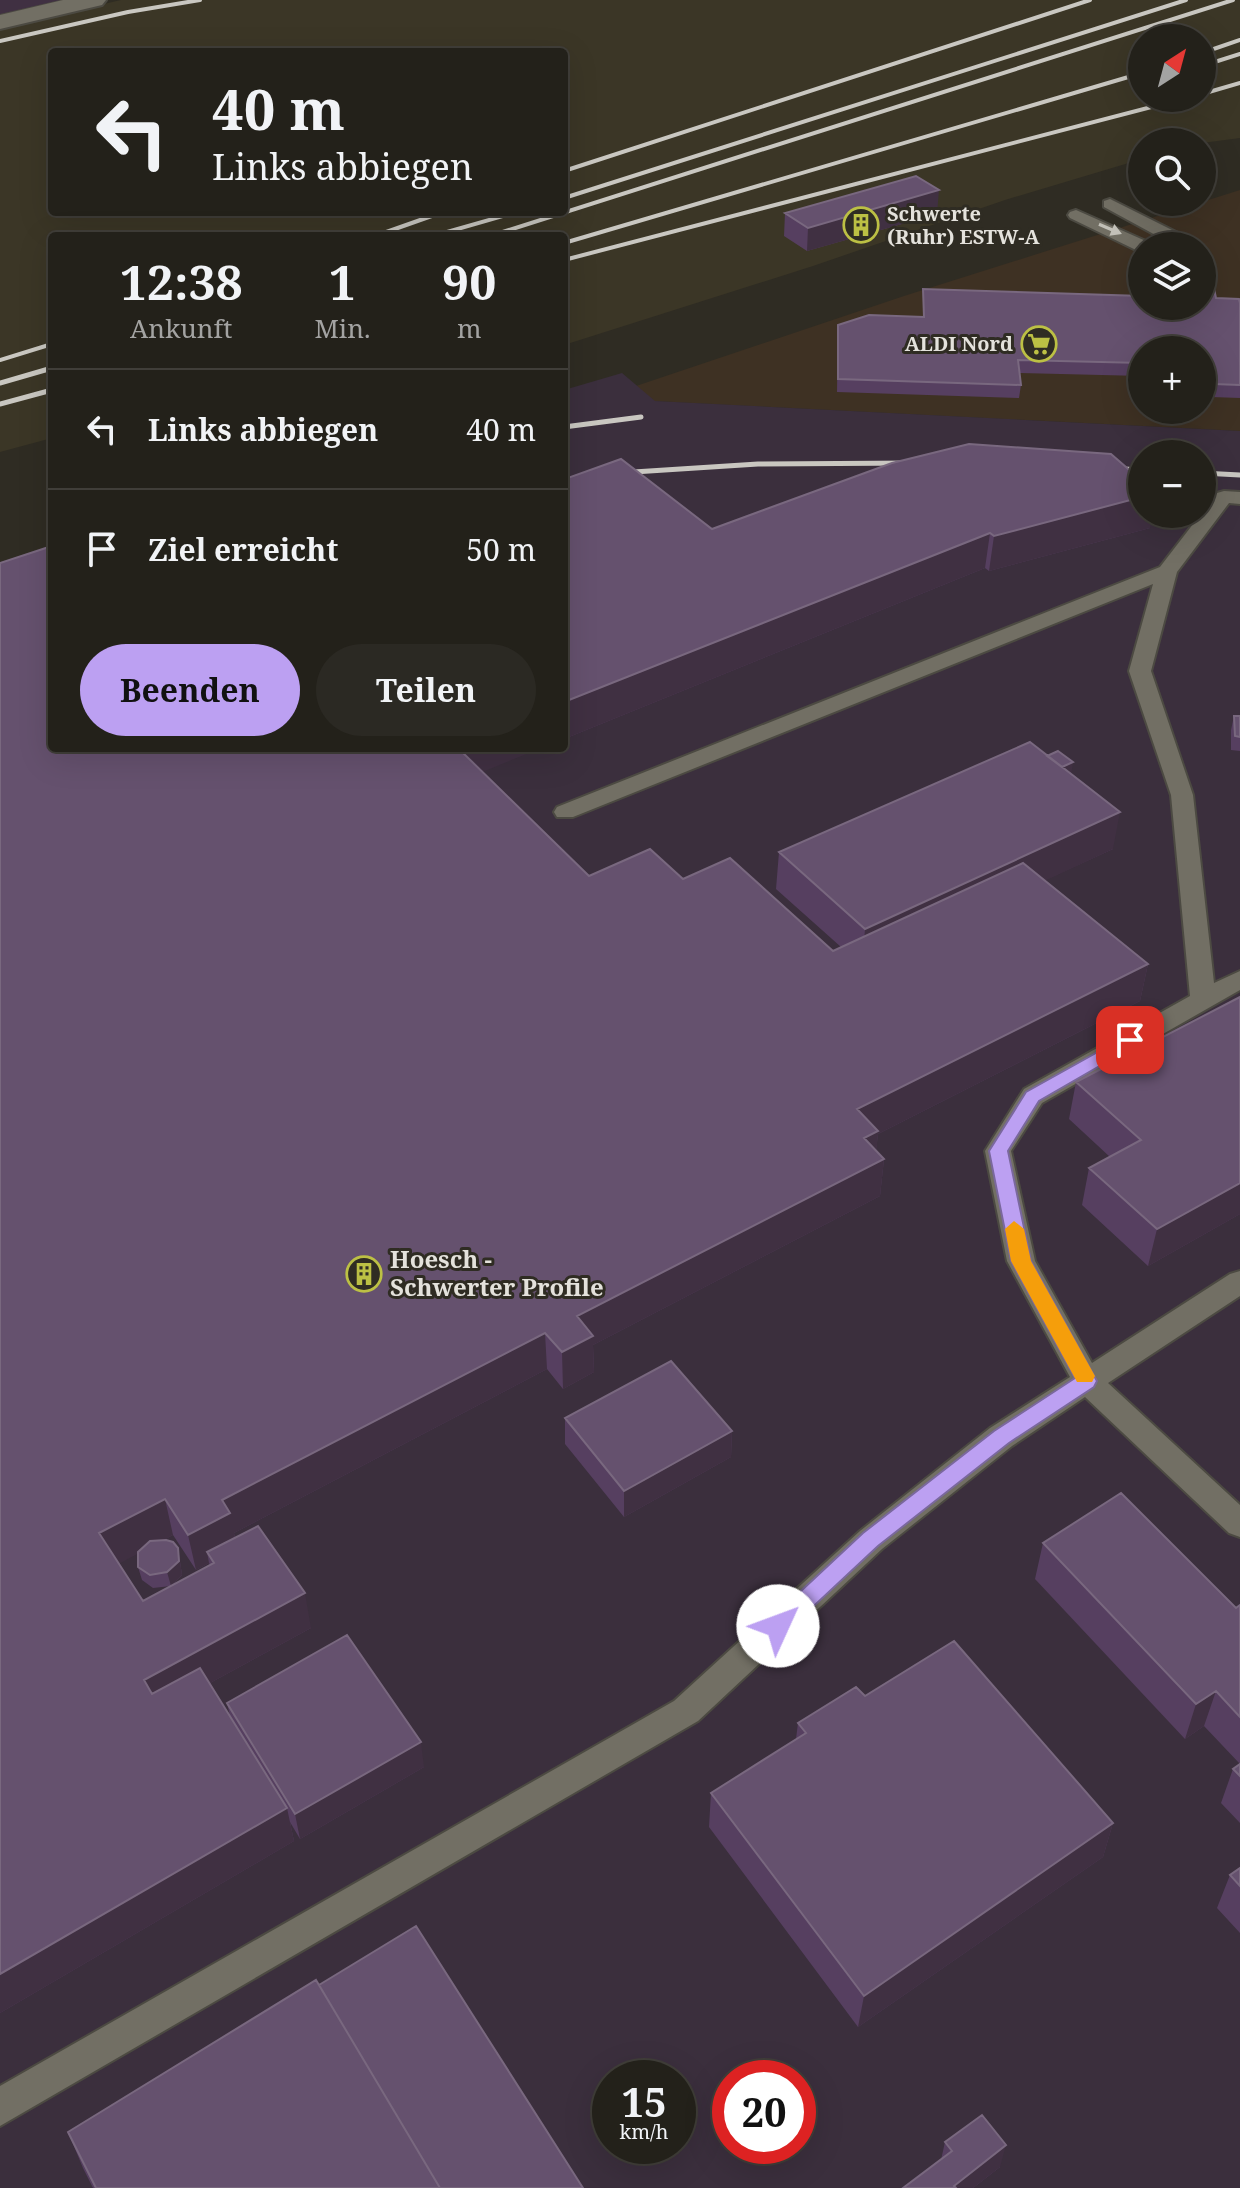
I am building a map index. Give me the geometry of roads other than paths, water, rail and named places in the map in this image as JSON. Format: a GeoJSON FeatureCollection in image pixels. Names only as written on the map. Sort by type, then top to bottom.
{"type":"FeatureCollection","features":[{"type":"Feature","properties":{"kind":"street"},"geometry":{"type":"LineString","coordinates":[[0,22],[94,0]]}},
{"type":"Feature","properties":{"kind":"lane"},"geometry":{"type":"LineString","coordinates":[[1110,204],[1163,232]]}},
{"type":"Feature","properties":{"kind":"lane"},"geometry":{"type":"LineString","coordinates":[[1076,215],[1128,239]]}},
{"type":"Feature","properties":{"kind":"lane"},"geometry":{"type":"LineString","coordinates":[[1203,998],[1182,795],[1140,671],[1167,571],[1224,497],[1240,498]]}},
{"type":"Feature","properties":{"kind":"lane"},"geometry":{"type":"LineString","coordinates":[[565,812],[1167,571]]}},
{"type":"Feature","properties":{"kind":"lane"},"geometry":{"type":"LineString","coordinates":[[1240,979],[1033,1096],[998,1151],[1021,1261],[1087,1381],[1240,1524]]}},
{"type":"Feature","properties":{"kind":"lane"},"geometry":{"type":"LineString","coordinates":[[0,2107],[686,1711],[871,1540],[1001,1437],[1240,1282]]}},
{"type":"Feature","properties":{"kind":"railway"},"geometry":{"type":"LineString","coordinates":[[0,41],[128,12],[200,0]]}},
{"type":"Feature","properties":{"kind":"railway"},"geometry":{"type":"LineString","coordinates":[[568,170],[1090,0]]}},
{"type":"Feature","properties":{"kind":"railway"},"geometry":{"type":"LineString","coordinates":[[568,197],[1186,0]]}},
{"type":"Feature","properties":{"kind":"railway"},"geometry":{"type":"LineString","coordinates":[[568,211],[1233,0]]}},
{"type":"Feature","properties":{"kind":"railway"},"geometry":{"type":"LineString","coordinates":[[1216,48],[1240,40]]}},
{"type":"Feature","properties":{"kind":"railway"},"geometry":{"type":"LineString","coordinates":[[1216,62],[1240,54]]}},
{"type":"Feature","properties":{"kind":"railway"},"geometry":{"type":"LineString","coordinates":[[568,242],[1128,77]]}},
{"type":"Feature","properties":{"kind":"railway"},"geometry":{"type":"LineString","coordinates":[[1216,90],[1240,83]]}},
{"type":"Feature","properties":{"kind":"railway"},"geometry":{"type":"LineString","coordinates":[[568,259],[1132,112]]}},
{"type":"Feature","properties":{"kind":"railway"},"geometry":{"type":"LineString","coordinates":[[386,232],[432,216]]}},
{"type":"Feature","properties":{"kind":"railway"},"geometry":{"type":"LineString","coordinates":[[447,232],[503,216]]}},
{"type":"Feature","properties":{"kind":"railway"},"geometry":{"type":"LineString","coordinates":[[503,232],[553,216]]}},
{"type":"Feature","properties":{"kind":"railway"},"geometry":{"type":"LineString","coordinates":[[0,360],[48,345]]}},
{"type":"Feature","properties":{"kind":"railway"},"geometry":{"type":"LineString","coordinates":[[0,383],[48,369]]}},
{"type":"Feature","properties":{"kind":"railway"},"geometry":{"type":"LineString","coordinates":[[0,404],[48,391]]}},
{"type":"Feature","properties":{"kind":"railway"},"geometry":{"type":"LineString","coordinates":[[568,426],[641,417]]}},
{"type":"Feature","properties":{"kind":"railway"},"geometry":{"type":"LineString","coordinates":[[618,473],[758,464],[914,463]]}},
{"type":"Feature","properties":{"kind":"railway"},"geometry":{"type":"LineString","coordinates":[[1106,468],[1128,469]]}},
{"type":"Feature","properties":{"kind":"railway"},"geometry":{"type":"LineString","coordinates":[[1216,474],[1240,475]]}},
{"type":"Feature","properties":{"kind":"place","name":"Schwerte (Ruhr) ESTW-A"},"geometry":{"type":"Point","coordinates":[861,225]}},
{"type":"Feature","properties":{"kind":"place","name":"ALDI Nord"},"geometry":{"type":"Point","coordinates":[1039,344]}},
{"type":"Feature","properties":{"kind":"place","name":"Hoesch - Schwerter Profile"},"geometry":{"type":"Point","coordinates":[364,1274]}}]}
